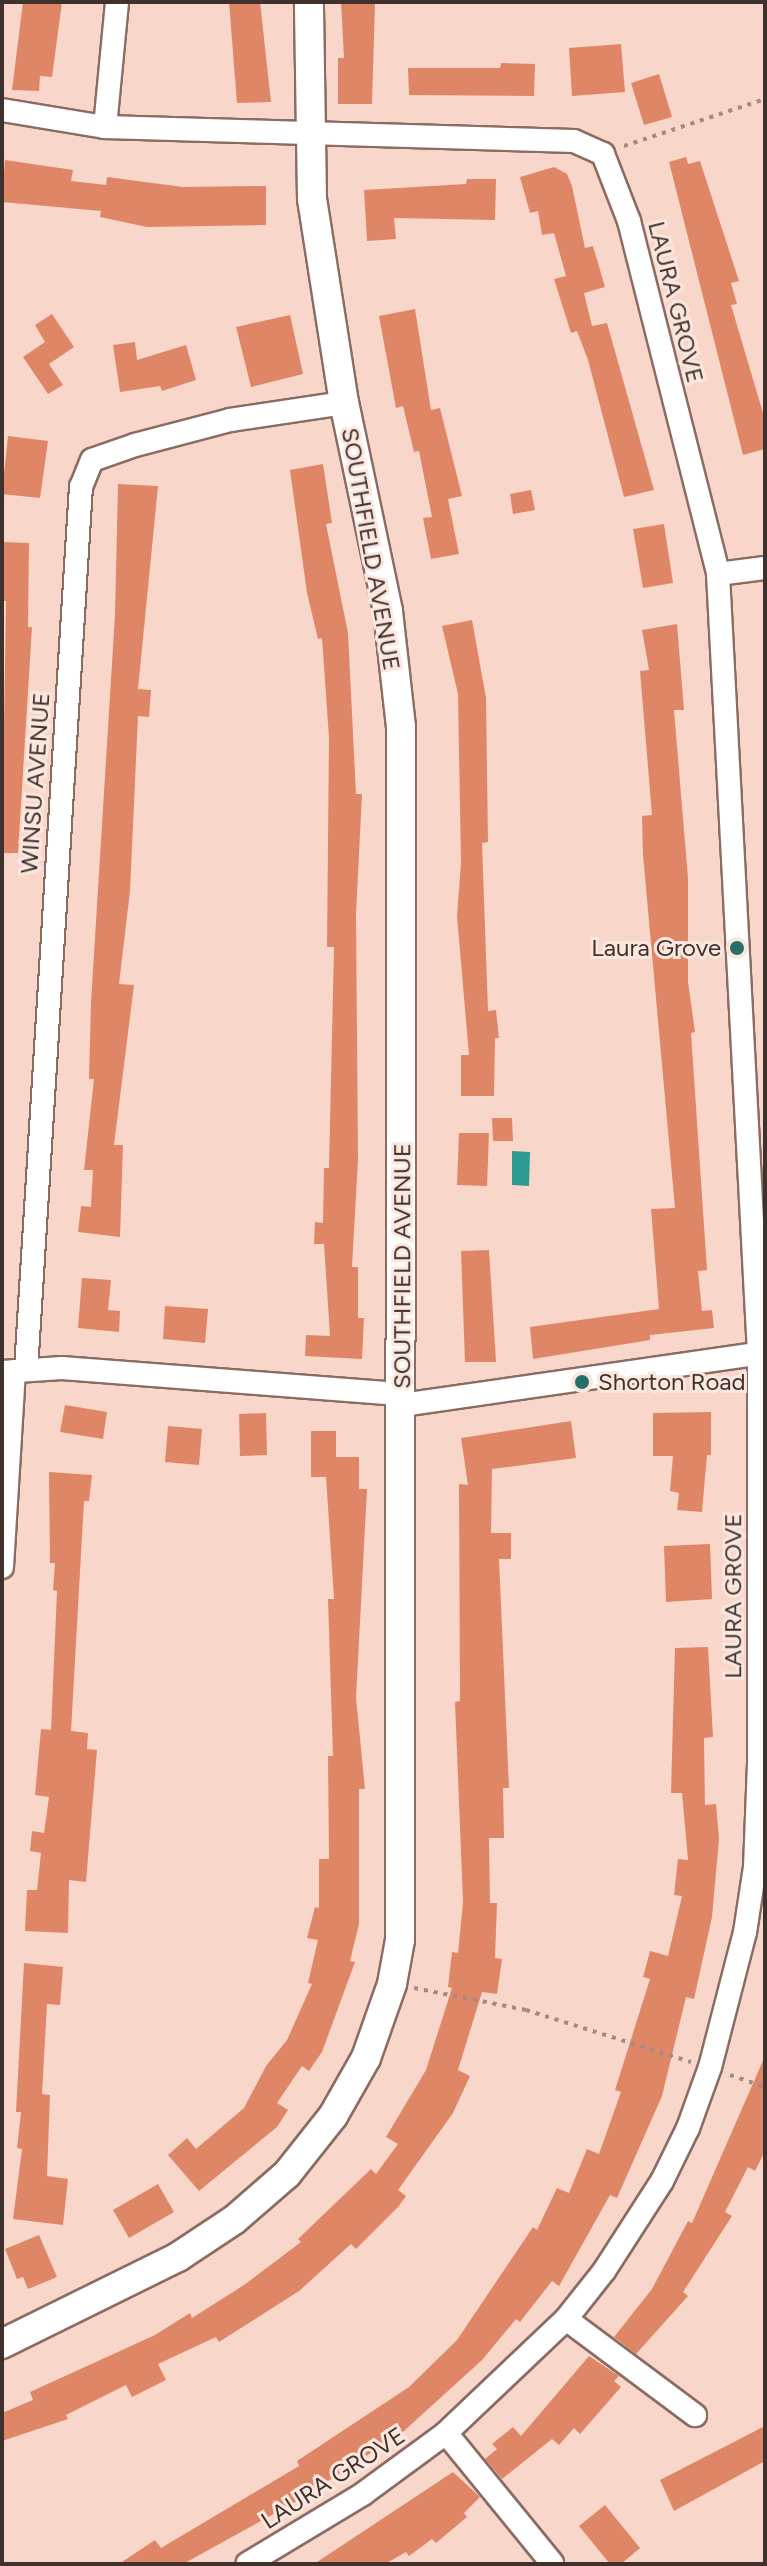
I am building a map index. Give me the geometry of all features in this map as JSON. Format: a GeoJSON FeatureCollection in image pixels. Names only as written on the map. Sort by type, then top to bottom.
{"type":"FeatureCollection","features":[{"type":"Feature","properties":{"kind":"street"},"geometry":{"type":"LineString","coordinates":[[105,127],[117,2]]}},
{"type":"Feature","properties":{"kind":"street","name":"SOUTHFIELD AVENUE"},"geometry":{"type":"LineString","coordinates":[[2,2344],[132,2284],[263,2198],[333,2116],[375,2036],[400,1940],[401,727],[388,611],[344,403],[312,199],[308,132],[309,2]]}},
{"type":"Feature","properties":{"kind":"street"},"geometry":{"type":"LineString","coordinates":[[2,110],[105,127],[574,141],[603,154]]}},
{"type":"Feature","properties":{"kind":"street","name":"LAURA GROVE"},"geometry":{"type":"LineString","coordinates":[[247,2564],[363,2494],[446,2433],[566,2319],[604,2271],[662,2181],[710,2067],[745,1932],[755,1867],[762,1354],[718,574],[629,221],[603,154]]}},
{"type":"Feature","properties":{"kind":"street","name":"WINSU AVENUE"},"geometry":{"type":"LineString","coordinates":[[2,1567],[81,487],[92,460],[135,445],[230,420],[344,403]]}},
{"type":"Feature","properties":{"kind":"street"},"geometry":{"type":"LineString","coordinates":[[718,574],[765,568]]}},
{"type":"Feature","properties":{"kind":"street"},"geometry":{"type":"LineString","coordinates":[[14,1371],[76,1369],[402,1400],[762,1354]]}},
{"type":"Feature","properties":{"kind":"street"},"geometry":{"type":"LineString","coordinates":[[566,2319],[695,2415]]}},
{"type":"Feature","properties":{"kind":"street"},"geometry":{"type":"LineString","coordinates":[[446,2433],[552,2563]]}},
{"type":"Feature","properties":{"kind":"path"},"geometry":{"type":"LineString","coordinates":[[603,154],[765,99]]}},
{"type":"Feature","properties":{"kind":"path"},"geometry":{"type":"LineString","coordinates":[[411,1988],[526,2010],[765,2087]]}},
{"type":"Feature","properties":{"kind":"water"},"geometry":{"type":"Polygon","coordinates":[[[512,1151],[530,1152],[529,1186],[512,1185],[512,1151]]]}},
{"type":"Feature","properties":{"kind":"building"},"geometry":{"type":"Polygon","coordinates":[[[23,2],[62,2],[52,77],[40,76],[39,91],[12,90],[23,2]]]}},
{"type":"Feature","properties":{"kind":"building"},"geometry":{"type":"Polygon","coordinates":[[[229,2],[260,2],[271,102],[237,103],[229,2]]]}},
{"type":"Feature","properties":{"kind":"building"},"geometry":{"type":"Polygon","coordinates":[[[341,2],[375,2],[372,104],[338,104],[338,58],[344,58],[341,2]]]}},
{"type":"Feature","properties":{"kind":"building"},"geometry":{"type":"Polygon","coordinates":[[[621,44],[625,92],[572,96],[569,48],[621,44]]]}},
{"type":"Feature","properties":{"kind":"building"},"geometry":{"type":"Polygon","coordinates":[[[501,63],[535,64],[534,96],[409,95],[408,68],[500,68],[501,63]]]}},
{"type":"Feature","properties":{"kind":"building"},"geometry":{"type":"Polygon","coordinates":[[[659,74],[672,117],[644,125],[631,83],[659,74]]]}},
{"type":"Feature","properties":{"kind":"building"},"geometry":{"type":"Polygon","coordinates":[[[686,157],[688,164],[700,161],[739,281],[731,283],[737,304],[731,305],[765,420],[765,449],[743,455],[669,162],[686,157]]]}},
{"type":"Feature","properties":{"kind":"building"},"geometry":{"type":"Polygon","coordinates":[[[5,160],[73,170],[71,181],[106,185],[107,177],[183,187],[266,186],[266,225],[147,227],[100,217],[101,211],[2,202],[5,160]]]}},
{"type":"Feature","properties":{"kind":"building"},"geometry":{"type":"Polygon","coordinates":[[[554,167],[567,174],[585,248],[593,246],[605,287],[584,293],[592,326],[607,323],[654,490],[624,497],[588,360],[577,331],[571,333],[554,279],[566,276],[554,233],[542,235],[538,211],[530,213],[520,177],[554,167]]]}},
{"type":"Feature","properties":{"kind":"building"},"geometry":{"type":"Polygon","coordinates":[[[467,179],[496,179],[495,220],[394,218],[396,239],[367,241],[364,190],[466,184],[467,179]]]}},
{"type":"Feature","properties":{"kind":"building"},"geometry":{"type":"Polygon","coordinates":[[[415,309],[431,410],[440,408],[462,496],[448,499],[459,554],[431,559],[423,518],[432,517],[419,451],[414,452],[403,406],[396,408],[379,316],[415,309]]]}},
{"type":"Feature","properties":{"kind":"building"},"geometry":{"type":"Polygon","coordinates":[[[52,314],[74,347],[49,364],[63,385],[48,394],[23,357],[45,342],[35,325],[52,314]]]}},
{"type":"Feature","properties":{"kind":"building"},"geometry":{"type":"Polygon","coordinates":[[[290,315],[303,374],[251,387],[236,327],[290,315]]]}},
{"type":"Feature","properties":{"kind":"building"},"geometry":{"type":"Polygon","coordinates":[[[135,342],[137,360],[186,345],[196,380],[162,391],[160,386],[120,392],[113,345],[135,342]]]}},
{"type":"Feature","properties":{"kind":"building"},"geometry":{"type":"Polygon","coordinates":[[[8,436],[48,441],[40,498],[2,494],[8,436]]]}},
{"type":"Feature","properties":{"kind":"building"},"geometry":{"type":"Polygon","coordinates":[[[323,464],[332,523],[326,524],[348,633],[356,794],[362,794],[356,914],[358,1159],[352,1267],[358,1267],[358,1318],[364,1318],[362,1359],[305,1356],[306,1335],[330,1336],[324,1244],[314,1244],[315,1222],[323,1223],[324,1168],[329,1168],[334,947],[327,947],[329,738],[322,638],[318,639],[307,593],[290,470],[323,464]]]}},
{"type":"Feature","properties":{"kind":"building"},"geometry":{"type":"Polygon","coordinates":[[[118,484],[158,486],[138,689],[151,690],[149,717],[138,716],[130,891],[119,984],[134,985],[114,1145],[123,1145],[120,1237],[78,1232],[81,1206],[91,1207],[93,1170],[84,1170],[94,1079],[89,1079],[91,1002],[115,615],[118,484]]]}},
{"type":"Feature","properties":{"kind":"building"},"geometry":{"type":"Polygon","coordinates":[[[531,490],[535,510],[513,514],[510,494],[531,490]]]}},
{"type":"Feature","properties":{"kind":"building"},"geometry":{"type":"Polygon","coordinates":[[[664,524],[673,583],[643,588],[633,529],[664,524]]]}},
{"type":"Feature","properties":{"kind":"building"},"geometry":{"type":"Polygon","coordinates":[[[2,542],[29,543],[28,627],[32,627],[18,853],[2,853],[6,601],[2,601],[2,542]]]}},
{"type":"Feature","properties":{"kind":"building"},"geometry":{"type":"Polygon","coordinates":[[[472,620],[486,698],[488,842],[482,843],[488,1011],[496,1010],[499,1038],[495,1038],[494,1096],[461,1096],[461,1055],[469,1055],[457,916],[461,863],[458,694],[442,626],[472,620]]]}},
{"type":"Feature","properties":{"kind":"building"},"geometry":{"type":"Polygon","coordinates":[[[677,624],[684,710],[674,710],[688,878],[688,982],[695,1032],[691,1033],[707,1270],[698,1271],[702,1311],[712,1310],[714,1328],[650,1335],[650,1340],[533,1359],[530,1327],[659,1309],[651,1209],[675,1208],[643,855],[642,816],[652,815],[640,671],[649,670],[642,630],[677,624]]]}},
{"type":"Feature","properties":{"kind":"building"},"geometry":{"type":"Polygon","coordinates":[[[492,1118],[512,1118],[513,1141],[493,1141],[492,1118]]]}},
{"type":"Feature","properties":{"kind":"building"},"geometry":{"type":"Polygon","coordinates":[[[459,1133],[489,1133],[487,1186],[457,1185],[459,1133]]]}},
{"type":"Feature","properties":{"kind":"building"},"geometry":{"type":"Polygon","coordinates":[[[489,1250],[496,1362],[465,1362],[461,1251],[489,1250]]]}},
{"type":"Feature","properties":{"kind":"building"},"geometry":{"type":"Polygon","coordinates":[[[82,1278],[111,1280],[108,1310],[120,1311],[119,1332],[78,1328],[82,1278]]]}},
{"type":"Feature","properties":{"kind":"building"},"geometry":{"type":"Polygon","coordinates":[[[165,1306],[208,1309],[205,1343],[163,1339],[165,1306]]]}},
{"type":"Feature","properties":{"kind":"building"},"geometry":{"type":"Polygon","coordinates":[[[65,1405],[107,1412],[103,1439],[60,1432],[65,1405]]]}},
{"type":"Feature","properties":{"kind":"building"},"geometry":{"type":"Polygon","coordinates":[[[711,1412],[711,1455],[707,1455],[702,1512],[677,1510],[679,1493],[670,1491],[673,1456],[653,1456],[653,1413],[711,1412]]]}},
{"type":"Feature","properties":{"kind":"building"},"geometry":{"type":"Polygon","coordinates":[[[266,1413],[267,1455],[240,1456],[239,1414],[266,1413]]]}},
{"type":"Feature","properties":{"kind":"building"},"geometry":{"type":"Polygon","coordinates":[[[571,1421],[576,1458],[492,1469],[491,1533],[511,1533],[511,1559],[499,1559],[509,1788],[503,1788],[504,1838],[489,1838],[490,1903],[497,1903],[495,1958],[502,1959],[497,1994],[482,1992],[458,2070],[470,2076],[453,2113],[398,2190],[406,2196],[398,2207],[356,2249],[351,2244],[299,2291],[219,2342],[216,2337],[158,2364],[166,2380],[132,2397],[126,2385],[66,2415],[68,2419],[2,2441],[2,2413],[33,2400],[30,2392],[155,2335],[190,2313],[192,2318],[244,2285],[301,2242],[298,2239],[371,2169],[376,2174],[398,2144],[386,2137],[426,2070],[452,1988],[448,1987],[452,1952],[458,1953],[463,1902],[455,1702],[460,1701],[459,1484],[468,1485],[461,1438],[571,1421]]]}},
{"type":"Feature","properties":{"kind":"building"},"geometry":{"type":"Polygon","coordinates":[[[168,1426],[202,1429],[199,1465],[165,1462],[168,1426]]]}},
{"type":"Feature","properties":{"kind":"building"},"geometry":{"type":"Polygon","coordinates":[[[311,1431],[336,1431],[336,1457],[359,1457],[359,1489],[367,1489],[356,1698],[365,1789],[359,1789],[359,1924],[350,1961],[355,1962],[322,2052],[309,2071],[302,2066],[277,2103],[288,2110],[277,2127],[199,2191],[168,2155],[187,2138],[196,2149],[244,2108],[266,2066],[287,2040],[312,1984],[308,1983],[318,1940],[307,1938],[315,1907],[319,1908],[319,1859],[329,1859],[328,1756],[333,1756],[328,1599],[334,1599],[326,1477],[311,1477],[311,1431]]]}},
{"type":"Feature","properties":{"kind":"building"},"geometry":{"type":"Polygon","coordinates":[[[49,1472],[92,1475],[89,1501],[84,1501],[71,1731],[88,1733],[87,1749],[97,1750],[86,1882],[69,1880],[68,1933],[25,1931],[27,1890],[37,1890],[41,1853],[30,1851],[32,1831],[44,1833],[49,1797],[35,1795],[41,1729],[51,1730],[57,1591],[53,1590],[55,1563],[50,1563],[49,1472]]]}},
{"type":"Feature","properties":{"kind":"building"},"geometry":{"type":"Polygon","coordinates":[[[710,1544],[712,1599],[666,1602],[664,1546],[710,1544]]]}},
{"type":"Feature","properties":{"kind":"building"},"geometry":{"type":"Polygon","coordinates":[[[708,1647],[713,1737],[704,1738],[705,1805],[716,1804],[719,1839],[712,1917],[694,1999],[686,1997],[662,2096],[617,2198],[610,2195],[559,2286],[552,2281],[520,2322],[516,2319],[482,2360],[404,2431],[299,2500],[183,2564],[119,2564],[155,2540],[161,2548],[299,2466],[297,2461],[409,2387],[457,2340],[533,2227],[537,2230],[557,2188],[569,2193],[587,2149],[599,2154],[621,2092],[615,2090],[650,1979],[643,1977],[650,1951],[668,1956],[682,1896],[674,1895],[678,1859],[688,1860],[682,1793],[671,1793],[675,1648],[708,1647]]]}},
{"type":"Feature","properties":{"kind":"building"},"geometry":{"type":"Polygon","coordinates":[[[24,1963],[63,1967],[60,2005],[47,2004],[42,2094],[50,2095],[47,2176],[68,2179],[63,2225],[13,2219],[22,2149],[17,2148],[21,2112],[16,2112],[24,1963]]]}},
{"type":"Feature","properties":{"kind":"building"},"geometry":{"type":"Polygon","coordinates":[[[765,2056],[765,2151],[755,2171],[748,2167],[725,2212],[732,2216],[683,2292],[688,2296],[636,2354],[614,2337],[652,2289],[688,2221],[692,2223],[765,2056]]]}},
{"type":"Feature","properties":{"kind":"building"},"geometry":{"type":"Polygon","coordinates":[[[158,2184],[174,2212],[129,2238],[113,2210],[158,2184]]]}},
{"type":"Feature","properties":{"kind":"building"},"geometry":{"type":"Polygon","coordinates":[[[39,2235],[57,2277],[28,2289],[23,2277],[17,2279],[5,2249],[39,2235]]]}},
{"type":"Feature","properties":{"kind":"building"},"geometry":{"type":"Polygon","coordinates":[[[589,2356],[619,2376],[614,2381],[621,2387],[580,2434],[574,2428],[559,2445],[552,2439],[502,2479],[485,2459],[497,2449],[492,2444],[513,2427],[521,2436],[589,2356]]]}},
{"type":"Feature","properties":{"kind":"building"},"geometry":{"type":"Polygon","coordinates":[[[765,2426],[765,2461],[674,2511],[660,2480],[765,2426]]]}},
{"type":"Feature","properties":{"kind":"building"},"geometry":{"type":"Polygon","coordinates":[[[453,2472],[480,2497],[464,2513],[467,2517],[436,2543],[432,2539],[409,2556],[406,2552],[385,2564],[314,2564],[453,2472]]]}},
{"type":"Feature","properties":{"kind":"building"},"geometry":{"type":"Polygon","coordinates":[[[605,2505],[640,2548],[621,2564],[610,2564],[579,2526],[605,2505]]]}},
{"type":"Feature","properties":{"kind":"place","name":"Laura Grove"},"geometry":{"type":"Point","coordinates":[737,948]}},
{"type":"Feature","properties":{"kind":"place","name":"Shorton Road"},"geometry":{"type":"Point","coordinates":[582,1382]}}]}
